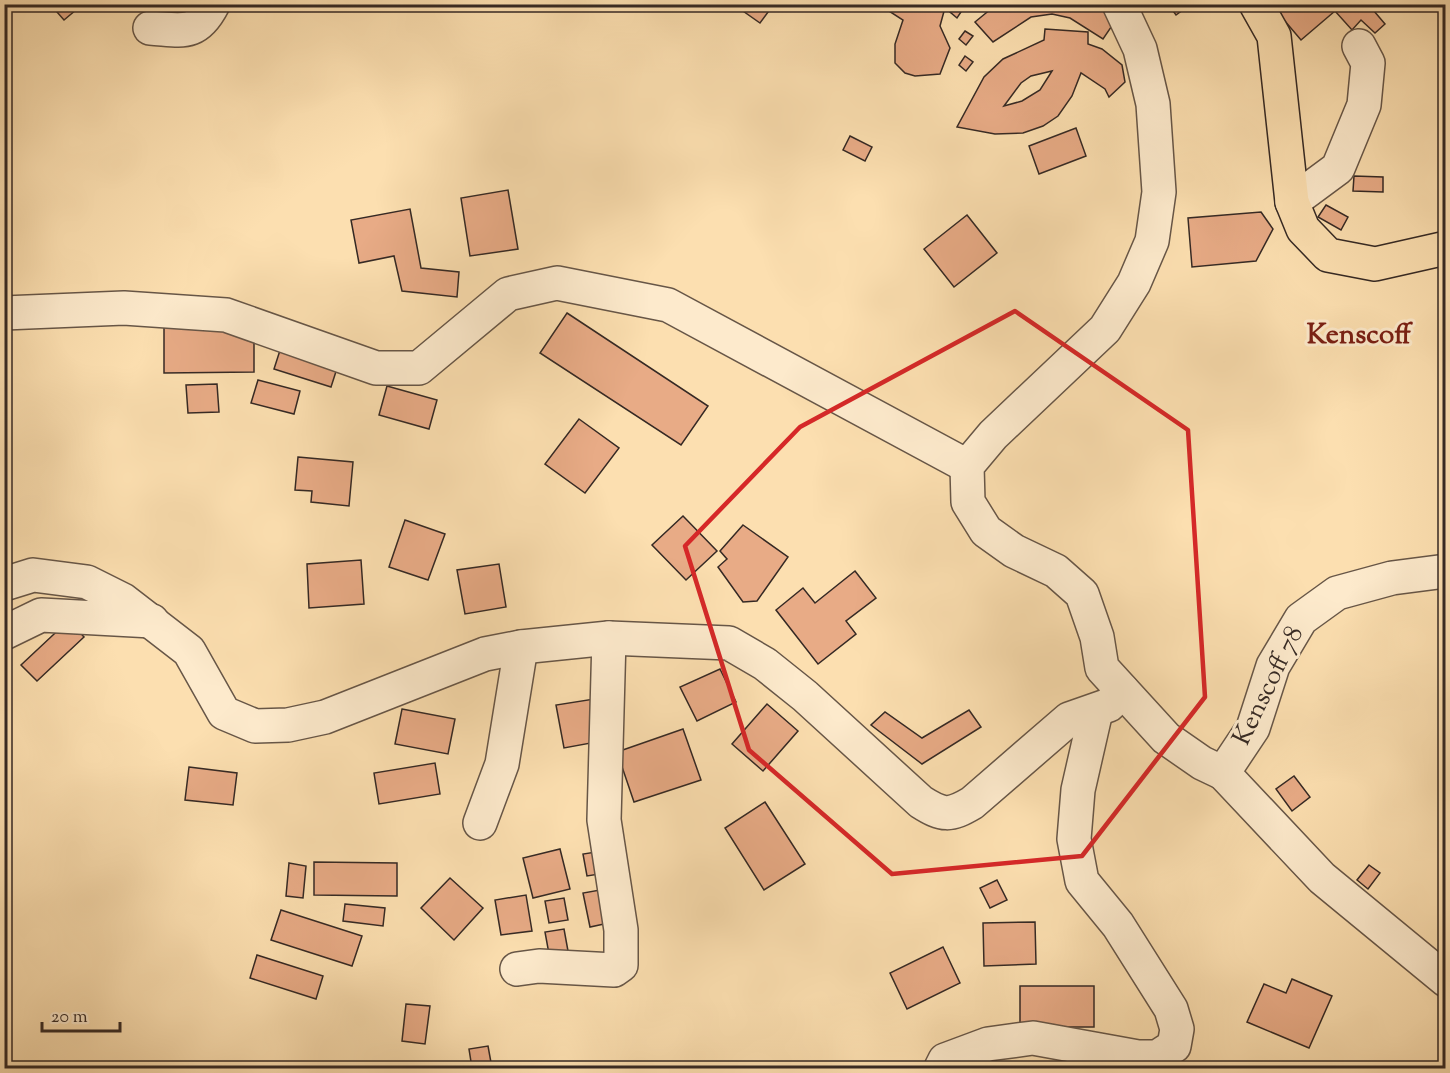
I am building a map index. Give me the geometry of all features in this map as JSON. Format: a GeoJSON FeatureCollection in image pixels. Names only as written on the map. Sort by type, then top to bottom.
{"type":"FeatureCollection","features":[{"type":"Feature","properties":{"kind":"main road"},"geometry":{"type":"LineString","coordinates":[[1256,4],[1274,36],[1292,202],[1303,229],[1328,255],[1375,264],[1446,248]]}},
{"type":"Feature","properties":{"kind":"street"},"geometry":{"type":"LineString","coordinates":[[150,28],[190,30],[204,21],[213,4]]}},
{"type":"Feature","properties":{"kind":"street"},"geometry":{"type":"LineString","coordinates":[[4,313],[124,308],[226,315],[376,368],[419,368],[508,294],[557,283],[668,305],[967,466],[993,435],[1105,328],[1134,283],[1152,241],[1159,192],[1153,104],[1140,49],[1119,4]]}},
{"type":"Feature","properties":{"kind":"street"},"geometry":{"type":"LineString","coordinates":[[1292,202],[1338,168],[1364,105],[1368,63],[1359,46]]}},
{"type":"Feature","properties":{"kind":"street","name":"Kenscoff 78"},"geometry":{"type":"LineString","coordinates":[[967,466],[968,502],[986,531],[1014,550],[1056,571],[1082,594],[1097,637],[1102,668],[1166,738],[1202,763],[1224,773],[1253,728],[1273,666],[1301,619],[1337,592],[1392,578],[1446,571]]}},
{"type":"Feature","properties":{"kind":"street"},"geometry":{"type":"LineString","coordinates":[[4,584],[33,575],[87,582],[123,600],[154,621],[189,651],[224,713],[255,726],[288,725],[325,717],[485,654],[609,638],[729,643],[765,664],[806,696],[921,802],[938,813],[957,812],[972,803],[1069,719],[1110,705],[1122,690]]}},
{"type":"Feature","properties":{"kind":"street"},"geometry":{"type":"LineString","coordinates":[[4,633],[41,615],[154,621]]}},
{"type":"Feature","properties":{"kind":"street"},"geometry":{"type":"LineString","coordinates":[[517,969],[539,966],[614,970],[621,965],[621,930],[604,820],[609,638]]}},
{"type":"Feature","properties":{"kind":"street"},"geometry":{"type":"LineString","coordinates":[[480,823],[502,764],[521,648]]}},
{"type":"Feature","properties":{"kind":"street"},"geometry":{"type":"LineString","coordinates":[[941,1068],[945,1060],[988,1044],[1034,1038],[1138,1057],[1157,1057],[1174,1046],[1177,1029],[1171,1009],[1118,925],[1082,881],[1074,839],[1078,790],[1096,711]]}},
{"type":"Feature","properties":{"kind":"street"},"geometry":{"type":"LineString","coordinates":[[1224,773],[1322,878],[1446,980]]}},
{"type":"Feature","properties":{"kind":"highlighted area"},"geometry":{"type":"Polygon","coordinates":[[[1015,311],[1188,430],[1205,697],[1082,856],[892,874],[749,750],[685,546],[800,427],[1015,311]]]}},
{"type":"Feature","properties":{"kind":"building"},"geometry":{"type":"Polygon","coordinates":[[[50,4],[83,4],[64,20],[50,4]]]}},
{"type":"Feature","properties":{"kind":"building"},"geometry":{"type":"Polygon","coordinates":[[[733,4],[774,4],[760,23],[733,4]]]}},
{"type":"Feature","properties":{"kind":"building"},"geometry":{"type":"Polygon","coordinates":[[[878,4],[946,4],[940,26],[950,48],[940,74],[915,76],[905,73],[895,63],[895,44],[903,20],[878,4]]]}},
{"type":"Feature","properties":{"kind":"building"},"geometry":{"type":"Polygon","coordinates":[[[955,4],[963,9],[957,18],[950,12],[955,4]]]}},
{"type":"Feature","properties":{"kind":"building"},"geometry":{"type":"Polygon","coordinates":[[[997,4],[1103,4],[1118,17],[1103,39],[1070,18],[1052,14],[1031,17],[993,42],[975,22],[997,4]]]}},
{"type":"Feature","properties":{"kind":"building"},"geometry":{"type":"Polygon","coordinates":[[[1168,4],[1191,4],[1176,15],[1168,4]]]}},
{"type":"Feature","properties":{"kind":"building"},"geometry":{"type":"Polygon","coordinates":[[[1277,4],[1368,4],[1385,24],[1375,33],[1361,20],[1352,30],[1335,11],[1301,40],[1273,7],[1277,4]]]}},
{"type":"Feature","properties":{"kind":"building"},"geometry":{"type":"Polygon","coordinates":[[[1045,29],[1088,32],[1088,44],[1102,49],[1122,65],[1125,82],[1109,97],[1105,89],[1081,73],[1072,96],[1058,116],[1043,126],[1023,133],[995,134],[957,127],[984,77],[1003,59],[1044,40],[1045,29]],[[1052,71],[1031,76],[1021,83],[1004,106],[1022,101],[1040,90],[1052,71]]]}},
{"type":"Feature","properties":{"kind":"building"},"geometry":{"type":"Polygon","coordinates":[[[965,31],[973,36],[966,45],[959,39],[965,31]]]}},
{"type":"Feature","properties":{"kind":"building"},"geometry":{"type":"Polygon","coordinates":[[[965,56],[973,62],[966,71],[959,65],[965,56]]]}},
{"type":"Feature","properties":{"kind":"building"},"geometry":{"type":"Polygon","coordinates":[[[1076,128],[1086,156],[1039,174],[1029,146],[1076,128]]]}},
{"type":"Feature","properties":{"kind":"building"},"geometry":{"type":"Polygon","coordinates":[[[850,136],[872,147],[865,161],[843,150],[850,136]]]}},
{"type":"Feature","properties":{"kind":"building"},"geometry":{"type":"Polygon","coordinates":[[[1354,176],[1383,177],[1383,192],[1353,191],[1354,176]]]}},
{"type":"Feature","properties":{"kind":"building"},"geometry":{"type":"Polygon","coordinates":[[[508,190],[518,249],[470,256],[461,198],[508,190]]]}},
{"type":"Feature","properties":{"kind":"building"},"geometry":{"type":"Polygon","coordinates":[[[1326,205],[1348,217],[1341,230],[1318,217],[1326,205]]]}},
{"type":"Feature","properties":{"kind":"building"},"geometry":{"type":"Polygon","coordinates":[[[410,209],[421,268],[459,272],[457,297],[402,291],[394,256],[359,263],[351,220],[410,209]]]}},
{"type":"Feature","properties":{"kind":"building"},"geometry":{"type":"Polygon","coordinates":[[[1261,212],[1273,229],[1256,261],[1192,267],[1188,218],[1261,212]]]}},
{"type":"Feature","properties":{"kind":"building"},"geometry":{"type":"Polygon","coordinates":[[[967,215],[997,253],[954,287],[924,249],[967,215]]]}},
{"type":"Feature","properties":{"kind":"building"},"geometry":{"type":"Polygon","coordinates":[[[567,313],[708,406],[681,445],[540,353],[567,313]]]}},
{"type":"Feature","properties":{"kind":"building"},"geometry":{"type":"Polygon","coordinates":[[[254,324],[254,372],[164,373],[164,325],[254,324]]]}},
{"type":"Feature","properties":{"kind":"building"},"geometry":{"type":"Polygon","coordinates":[[[283,341],[340,359],[331,387],[274,369],[283,341]]]}},
{"type":"Feature","properties":{"kind":"building"},"geometry":{"type":"Polygon","coordinates":[[[258,380],[300,391],[294,414],[251,403],[258,380]]]}},
{"type":"Feature","properties":{"kind":"building"},"geometry":{"type":"Polygon","coordinates":[[[217,384],[219,412],[188,413],[186,385],[217,384]]]}},
{"type":"Feature","properties":{"kind":"building"},"geometry":{"type":"Polygon","coordinates":[[[387,386],[437,400],[429,429],[379,415],[387,386]]]}},
{"type":"Feature","properties":{"kind":"building"},"geometry":{"type":"Polygon","coordinates":[[[579,419],[619,448],[585,493],[545,464],[579,419]]]}},
{"type":"Feature","properties":{"kind":"building"},"geometry":{"type":"Polygon","coordinates":[[[298,457],[353,462],[349,506],[311,502],[312,491],[295,490],[298,457]]]}},
{"type":"Feature","properties":{"kind":"building"},"geometry":{"type":"Polygon","coordinates":[[[683,516],[717,551],[686,580],[652,545],[683,516]]]}},
{"type":"Feature","properties":{"kind":"building"},"geometry":{"type":"Polygon","coordinates":[[[405,520],[445,534],[428,580],[389,567],[405,520]]]}},
{"type":"Feature","properties":{"kind":"building"},"geometry":{"type":"Polygon","coordinates":[[[743,525],[788,557],[757,601],[743,602],[718,567],[727,559],[720,551],[743,525]]]}},
{"type":"Feature","properties":{"kind":"building"},"geometry":{"type":"Polygon","coordinates":[[[361,560],[364,604],[309,608],[307,564],[361,560]]]}},
{"type":"Feature","properties":{"kind":"building"},"geometry":{"type":"Polygon","coordinates":[[[499,564],[506,607],[465,614],[457,570],[499,564]]]}},
{"type":"Feature","properties":{"kind":"building"},"geometry":{"type":"Polygon","coordinates":[[[855,571],[876,598],[846,621],[856,634],[818,664],[776,610],[803,588],[815,603],[855,571]]]}},
{"type":"Feature","properties":{"kind":"building"},"geometry":{"type":"Polygon","coordinates":[[[69,620],[84,637],[37,681],[21,665],[69,620]]]}},
{"type":"Feature","properties":{"kind":"building"},"geometry":{"type":"Polygon","coordinates":[[[720,669],[736,702],[697,721],[680,687],[720,669]]]}},
{"type":"Feature","properties":{"kind":"building"},"geometry":{"type":"Polygon","coordinates":[[[594,699],[602,741],[564,748],[556,705],[594,699]]]}},
{"type":"Feature","properties":{"kind":"building"},"geometry":{"type":"Polygon","coordinates":[[[767,704],[798,731],[763,771],[732,744],[767,704]]]}},
{"type":"Feature","properties":{"kind":"building"},"geometry":{"type":"Polygon","coordinates":[[[402,709],[455,719],[448,754],[395,744],[402,709]]]}},
{"type":"Feature","properties":{"kind":"building"},"geometry":{"type":"Polygon","coordinates":[[[969,710],[981,727],[922,764],[871,725],[885,712],[922,738],[969,710]]]}},
{"type":"Feature","properties":{"kind":"building"},"geometry":{"type":"Polygon","coordinates":[[[683,729],[701,780],[634,802],[617,752],[683,729]]]}},
{"type":"Feature","properties":{"kind":"building"},"geometry":{"type":"Polygon","coordinates":[[[435,763],[440,794],[379,804],[374,773],[435,763]]]}},
{"type":"Feature","properties":{"kind":"building"},"geometry":{"type":"Polygon","coordinates":[[[189,767],[237,773],[233,805],[185,800],[189,767]]]}},
{"type":"Feature","properties":{"kind":"building"},"geometry":{"type":"Polygon","coordinates":[[[1294,776],[1310,797],[1292,811],[1276,789],[1294,776]]]}},
{"type":"Feature","properties":{"kind":"building"},"geometry":{"type":"Polygon","coordinates":[[[765,802],[805,864],[764,890],[725,828],[765,802]]]}},
{"type":"Feature","properties":{"kind":"building"},"geometry":{"type":"Polygon","coordinates":[[[560,849],[570,889],[533,898],[523,858],[560,849]]]}},
{"type":"Feature","properties":{"kind":"building"},"geometry":{"type":"Polygon","coordinates":[[[602,851],[606,873],[587,876],[583,854],[602,851]]]}},
{"type":"Feature","properties":{"kind":"building"},"geometry":{"type":"Polygon","coordinates":[[[314,862],[397,863],[397,896],[314,895],[314,862]]]}},
{"type":"Feature","properties":{"kind":"building"},"geometry":{"type":"Polygon","coordinates":[[[289,863],[306,866],[303,898],[286,896],[289,863]]]}},
{"type":"Feature","properties":{"kind":"building"},"geometry":{"type":"Polygon","coordinates":[[[1369,865],[1380,873],[1368,889],[1357,880],[1369,865]]]}},
{"type":"Feature","properties":{"kind":"building"},"geometry":{"type":"Polygon","coordinates":[[[450,878],[483,908],[454,940],[421,908],[450,878]]]}},
{"type":"Feature","properties":{"kind":"building"},"geometry":{"type":"Polygon","coordinates":[[[997,880],[1007,900],[990,908],[980,888],[997,880]]]}},
{"type":"Feature","properties":{"kind":"building"},"geometry":{"type":"Polygon","coordinates":[[[611,888],[618,921],[590,927],[583,893],[611,888]]]}},
{"type":"Feature","properties":{"kind":"building"},"geometry":{"type":"Polygon","coordinates":[[[526,895],[532,931],[501,935],[495,900],[526,895]]]}},
{"type":"Feature","properties":{"kind":"building"},"geometry":{"type":"Polygon","coordinates":[[[564,898],[568,920],[549,923],[545,901],[564,898]]]}},
{"type":"Feature","properties":{"kind":"building"},"geometry":{"type":"Polygon","coordinates":[[[345,904],[385,908],[383,926],[343,921],[345,904]]]}},
{"type":"Feature","properties":{"kind":"building"},"geometry":{"type":"Polygon","coordinates":[[[281,910],[362,936],[352,966],[271,940],[281,910]]]}},
{"type":"Feature","properties":{"kind":"building"},"geometry":{"type":"Polygon","coordinates":[[[1035,922],[1036,964],[984,966],[983,923],[1035,922]]]}},
{"type":"Feature","properties":{"kind":"building"},"geometry":{"type":"Polygon","coordinates":[[[564,929],[568,951],[549,954],[545,932],[564,929]]]}},
{"type":"Feature","properties":{"kind":"building"},"geometry":{"type":"Polygon","coordinates":[[[943,947],[960,983],[907,1009],[890,973],[943,947]]]}},
{"type":"Feature","properties":{"kind":"building"},"geometry":{"type":"Polygon","coordinates":[[[257,955],[323,976],[316,999],[250,978],[257,955]]]}},
{"type":"Feature","properties":{"kind":"building"},"geometry":{"type":"Polygon","coordinates":[[[1292,979],[1332,996],[1309,1048],[1247,1022],[1264,984],[1286,993],[1292,979]]]}},
{"type":"Feature","properties":{"kind":"building"},"geometry":{"type":"Polygon","coordinates":[[[1020,986],[1094,986],[1094,1027],[1020,1027],[1020,986]]]}},
{"type":"Feature","properties":{"kind":"building"},"geometry":{"type":"Polygon","coordinates":[[[406,1004],[430,1006],[425,1044],[402,1041],[406,1004]]]}},
{"type":"Feature","properties":{"kind":"building"},"geometry":{"type":"Polygon","coordinates":[[[488,1046],[492,1068],[472,1068],[469,1049],[488,1046]]]}},
{"type":"Feature","properties":{"kind":"district","name":"Kenscoff"},"geometry":{"type":"Point","coordinates":[1359,336]}}]}
